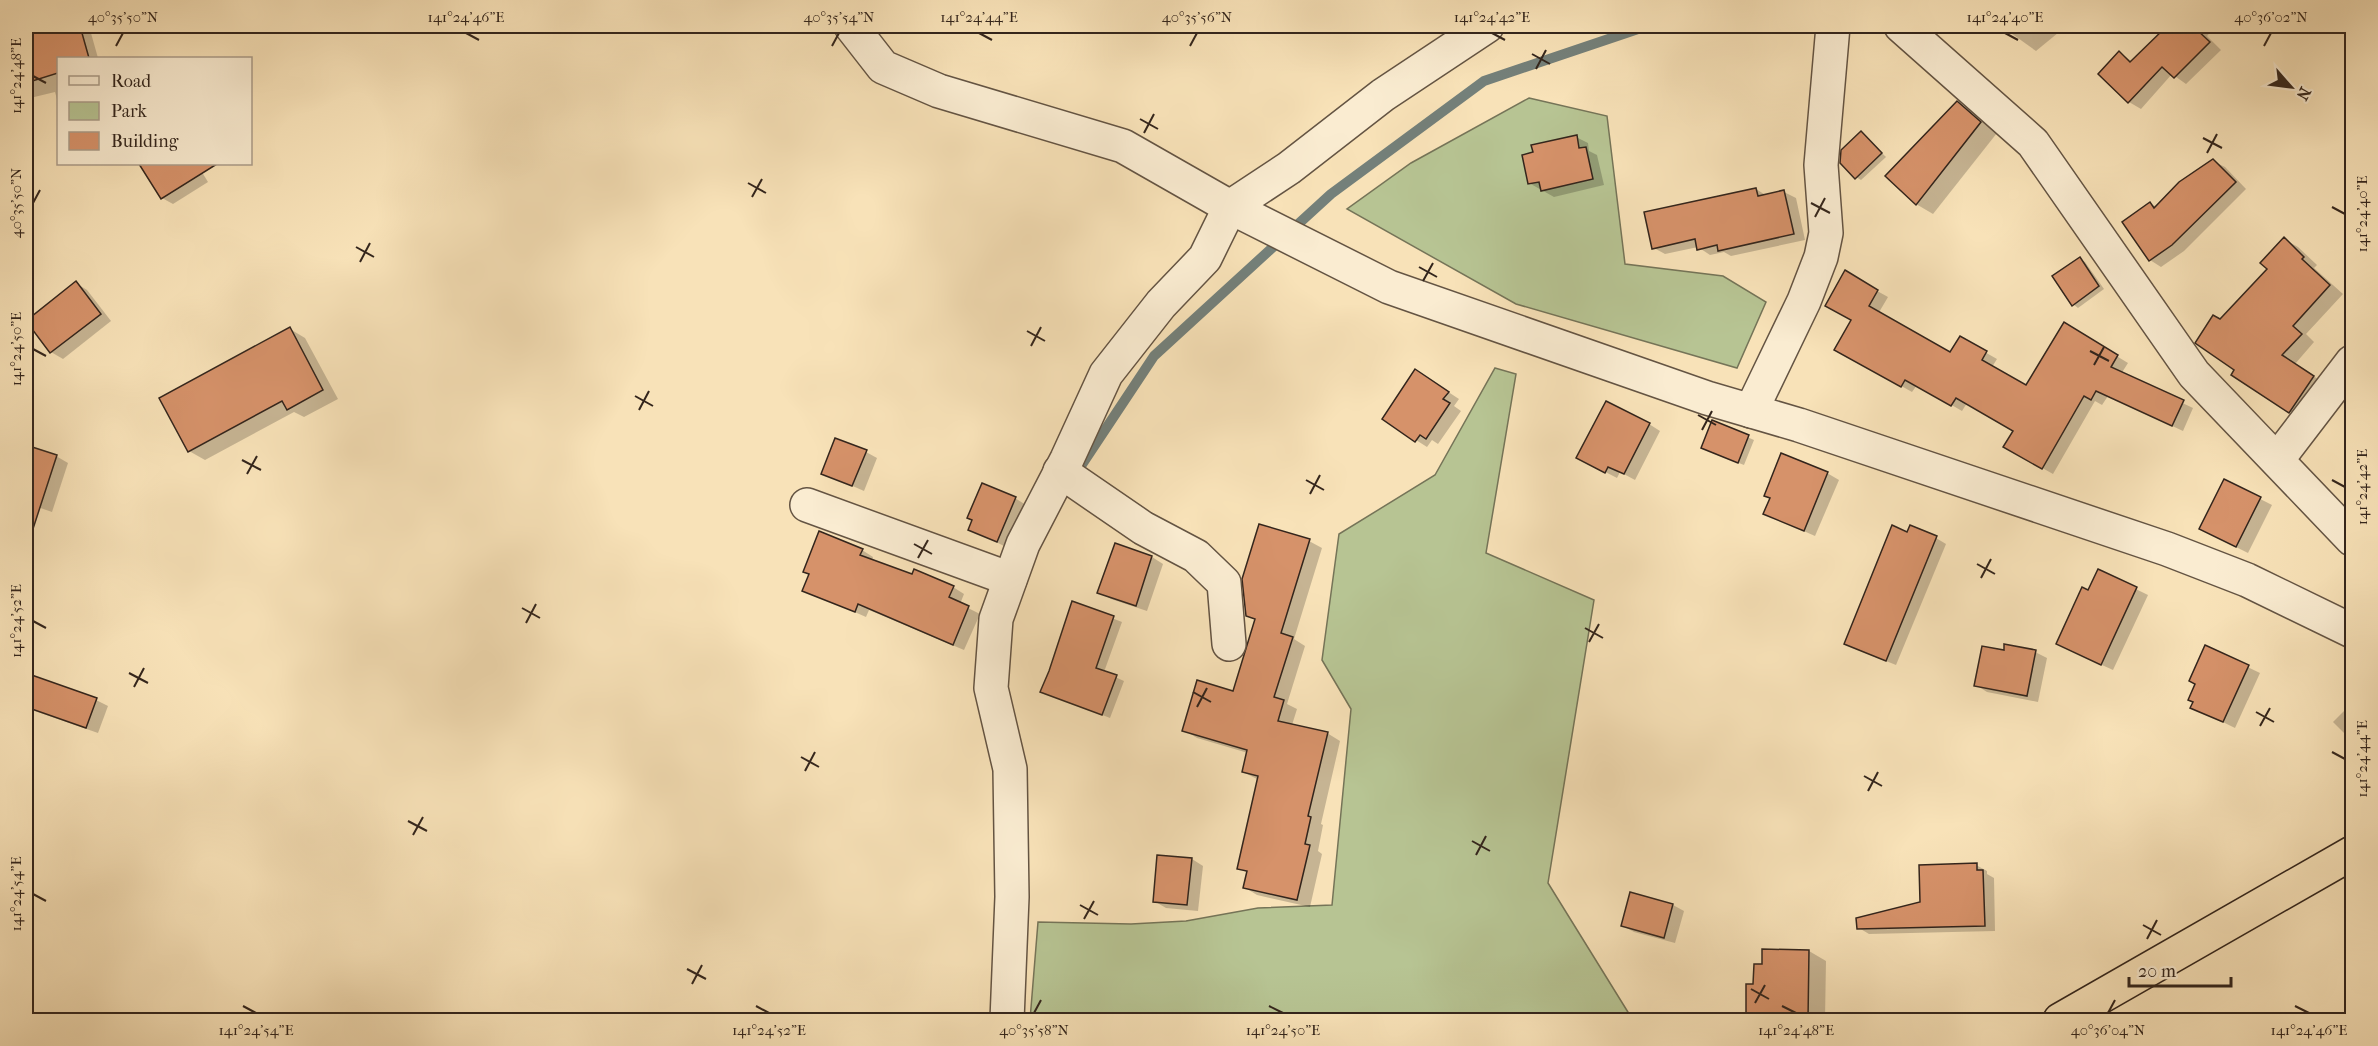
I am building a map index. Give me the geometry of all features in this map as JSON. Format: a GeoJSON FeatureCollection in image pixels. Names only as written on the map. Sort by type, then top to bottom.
{"type":"FeatureCollection","features":[{"type":"Feature","properties":{"kind":"highway"},"geometry":{"type":"LineString","coordinates":[[2060,1020],[2352,853]]}},
{"type":"Feature","properties":{"kind":"street"},"geometry":{"type":"LineString","coordinates":[[851,26],[884,67],[939,91],[1123,146],[1230,207],[1389,287],[1707,398],[2167,549],[2247,580],[2352,631]]}},
{"type":"Feature","properties":{"kind":"street"},"geometry":{"type":"LineString","coordinates":[[1007,1020],[1012,897],[1010,770],[991,688],[996,620],[1023,544],[1106,374],[1161,304],[1204,258],[1230,207],[1289,168],[1383,95],[1487,26]]}},
{"type":"Feature","properties":{"kind":"street"},"geometry":{"type":"LineString","coordinates":[[1751,411],[1804,300],[1821,257],[1826,233],[1821,165],[1833,26]]}},
{"type":"Feature","properties":{"kind":"street"},"geometry":{"type":"LineString","coordinates":[[1900,26],[2033,143],[2194,374],[2352,539]]}},
{"type":"Feature","properties":{"kind":"street"},"geometry":{"type":"LineString","coordinates":[[2277,460],[2352,362]]}},
{"type":"Feature","properties":{"kind":"street"},"geometry":{"type":"LineString","coordinates":[[1060,471],[1143,528],[1196,556],[1224,583],[1229,644]]}},
{"type":"Feature","properties":{"kind":"street"},"geometry":{"type":"LineString","coordinates":[[807,505],[1010,579]]}},
{"type":"Feature","properties":{"kind":"green space"},"geometry":{"type":"Polygon","coordinates":[[[1529,98],[1607,116],[1625,264],[1723,276],[1766,302],[1737,368],[1516,304],[1347,209],[1411,163],[1529,98]]]}},
{"type":"Feature","properties":{"kind":"green space"},"geometry":{"type":"Polygon","coordinates":[[[1495,368],[1516,374],[1486,553],[1594,600],[1548,883],[1631,1017],[1624,1020],[1030,1020],[1038,922],[1131,924],[1186,921],[1258,908],[1332,905],[1351,709],[1322,660],[1339,534],[1435,475],[1495,368]]]}},
{"type":"Feature","properties":{"kind":"building"},"geometry":{"type":"Polygon","coordinates":[[[26,26],[80,26],[89,57],[57,57],[57,73],[26,83],[26,26]]]}},
{"type":"Feature","properties":{"kind":"building"},"geometry":{"type":"Polygon","coordinates":[[[2167,26],[2199,26],[2196,29],[2210,42],[2174,78],[2162,67],[2128,103],[2098,74],[2119,51],[2130,62],[2167,26]]]}},
{"type":"Feature","properties":{"kind":"building"},"geometry":{"type":"Polygon","coordinates":[[[1957,101],[1981,122],[1916,205],[1885,176],[1957,101]]]}},
{"type":"Feature","properties":{"kind":"building"},"geometry":{"type":"Polygon","coordinates":[[[1861,131],[1882,153],[1855,179],[1840,163],[1841,150],[1861,131]]]}},
{"type":"Feature","properties":{"kind":"building"},"geometry":{"type":"Polygon","coordinates":[[[1577,135],[1579,148],[1586,147],[1593,179],[1541,191],[1539,182],[1528,184],[1522,155],[1533,152],[1531,145],[1577,135]]]}},
{"type":"Feature","properties":{"kind":"building"},"geometry":{"type":"Polygon","coordinates":[[[2213,159],[2236,182],[2172,245],[2149,261],[2122,222],[2150,202],[2154,208],[2179,182],[2213,159]]]}},
{"type":"Feature","properties":{"kind":"building"},"geometry":{"type":"Polygon","coordinates":[[[140,165],[215,165],[161,199],[140,165]]]}},
{"type":"Feature","properties":{"kind":"building"},"geometry":{"type":"Polygon","coordinates":[[[1756,188],[1758,196],[1784,190],[1794,234],[1718,251],[1717,245],[1697,250],[1695,239],[1652,249],[1644,212],[1756,188]]]}},
{"type":"Feature","properties":{"kind":"building"},"geometry":{"type":"Polygon","coordinates":[[[2284,237],[2304,257],[2302,259],[2330,285],[2293,326],[2302,334],[2282,355],[2314,376],[2289,413],[2231,375],[2234,370],[2195,343],[2213,315],[2220,319],[2267,269],[2260,263],[2284,237]]]}},
{"type":"Feature","properties":{"kind":"building"},"geometry":{"type":"Polygon","coordinates":[[[2080,257],[2099,286],[2072,306],[2052,276],[2080,257]]]}},
{"type":"Feature","properties":{"kind":"building"},"geometry":{"type":"Polygon","coordinates":[[[1845,270],[1878,290],[1869,306],[1950,352],[1960,336],[1987,351],[1982,360],[2026,385],[2064,322],[2118,355],[2111,367],[2184,400],[2172,426],[2096,391],[2091,400],[2084,396],[2042,469],[2003,447],[2013,431],[1956,398],[1951,406],[1905,380],[1901,387],[1834,350],[1851,320],[1825,306],[1845,270]]]}},
{"type":"Feature","properties":{"kind":"building"},"geometry":{"type":"Polygon","coordinates":[[[76,281],[101,314],[50,353],[26,321],[76,281]]]}},
{"type":"Feature","properties":{"kind":"building"},"geometry":{"type":"Polygon","coordinates":[[[290,327],[323,390],[287,410],[282,401],[188,452],[159,398],[290,327]]]}},
{"type":"Feature","properties":{"kind":"building"},"geometry":{"type":"Polygon","coordinates":[[[1415,369],[1449,392],[1443,399],[1450,403],[1426,439],[1420,435],[1415,442],[1382,419],[1415,369]]]}},
{"type":"Feature","properties":{"kind":"building"},"geometry":{"type":"Polygon","coordinates":[[[1606,401],[1650,423],[1624,474],[1608,467],[1605,473],[1576,458],[1606,401]]]}},
{"type":"Feature","properties":{"kind":"building"},"geometry":{"type":"Polygon","coordinates":[[[1712,420],[1749,435],[1738,463],[1701,448],[1712,420]]]}},
{"type":"Feature","properties":{"kind":"building"},"geometry":{"type":"Polygon","coordinates":[[[835,438],[867,450],[852,486],[821,474],[835,438]]]}},
{"type":"Feature","properties":{"kind":"building"},"geometry":{"type":"Polygon","coordinates":[[[26,445],[57,455],[31,535],[26,534],[26,445]]]}},
{"type":"Feature","properties":{"kind":"building"},"geometry":{"type":"Polygon","coordinates":[[[1781,453],[1828,472],[1804,531],[1763,514],[1770,498],[1764,496],[1781,453]]]}},
{"type":"Feature","properties":{"kind":"building"},"geometry":{"type":"Polygon","coordinates":[[[2224,479],[2261,497],[2236,547],[2199,529],[2224,479]]]}},
{"type":"Feature","properties":{"kind":"building"},"geometry":{"type":"Polygon","coordinates":[[[982,483],[1016,497],[997,542],[968,530],[972,520],[967,518],[982,483]]]}},
{"type":"Feature","properties":{"kind":"building"},"geometry":{"type":"Polygon","coordinates":[[[1259,524],[1310,539],[1281,633],[1293,637],[1274,697],[1284,700],[1278,721],[1328,732],[1308,816],[1311,817],[1305,844],[1310,845],[1297,900],[1243,888],[1247,871],[1237,869],[1258,776],[1242,772],[1247,750],[1182,731],[1197,680],[1233,691],[1255,619],[1246,616],[1242,579],[1259,524]]]}},
{"type":"Feature","properties":{"kind":"building"},"geometry":{"type":"Polygon","coordinates":[[[1892,525],[1907,532],[1910,525],[1937,536],[1886,661],[1844,644],[1892,525]]]}},
{"type":"Feature","properties":{"kind":"building"},"geometry":{"type":"Polygon","coordinates":[[[819,531],[863,549],[860,555],[912,574],[914,569],[954,586],[949,597],[969,606],[953,645],[858,604],[855,612],[802,591],[809,574],[803,572],[819,531]]]}},
{"type":"Feature","properties":{"kind":"building"},"geometry":{"type":"Polygon","coordinates":[[[1115,543],[1152,556],[1136,606],[1097,593],[1115,543]]]}},
{"type":"Feature","properties":{"kind":"building"},"geometry":{"type":"Polygon","coordinates":[[[2098,569],[2137,587],[2101,665],[2056,644],[2082,587],[2088,590],[2098,569]]]}},
{"type":"Feature","properties":{"kind":"building"},"geometry":{"type":"Polygon","coordinates":[[[1072,601],[1114,616],[1096,668],[1117,675],[1102,715],[1040,692],[1072,601]]]}},
{"type":"Feature","properties":{"kind":"building"},"geometry":{"type":"Polygon","coordinates":[[[2004,644],[2036,650],[2027,696],[1974,686],[1982,646],[2004,650],[2004,644]]]}},
{"type":"Feature","properties":{"kind":"building"},"geometry":{"type":"Polygon","coordinates":[[[2205,645],[2249,665],[2223,722],[2190,708],[2193,702],[2188,700],[2195,684],[2189,681],[2205,645]]]}},
{"type":"Feature","properties":{"kind":"building"},"geometry":{"type":"Polygon","coordinates":[[[26,673],[97,698],[86,728],[26,707],[26,673]]]}},
{"type":"Feature","properties":{"kind":"building"},"geometry":{"type":"Polygon","coordinates":[[[1157,855],[1192,858],[1187,905],[1153,902],[1157,855]]]}},
{"type":"Feature","properties":{"kind":"building"},"geometry":{"type":"Polygon","coordinates":[[[1977,863],[1977,870],[1983,870],[1985,926],[1857,929],[1856,918],[1920,902],[1919,865],[1977,863]]]}},
{"type":"Feature","properties":{"kind":"building"},"geometry":{"type":"Polygon","coordinates":[[[1630,892],[1673,904],[1664,938],[1621,926],[1630,892]]]}},
{"type":"Feature","properties":{"kind":"building"},"geometry":{"type":"Polygon","coordinates":[[[1762,949],[1809,950],[1808,1020],[1746,1020],[1746,984],[1753,984],[1754,964],[1762,964],[1762,949]]]}},
{"type":"Feature","properties":{"kind":"waterway"},"geometry":{"type":"LineString","coordinates":[[1081,466],[1154,356],[1331,194],[1484,81],[1647,26]]}}]}
